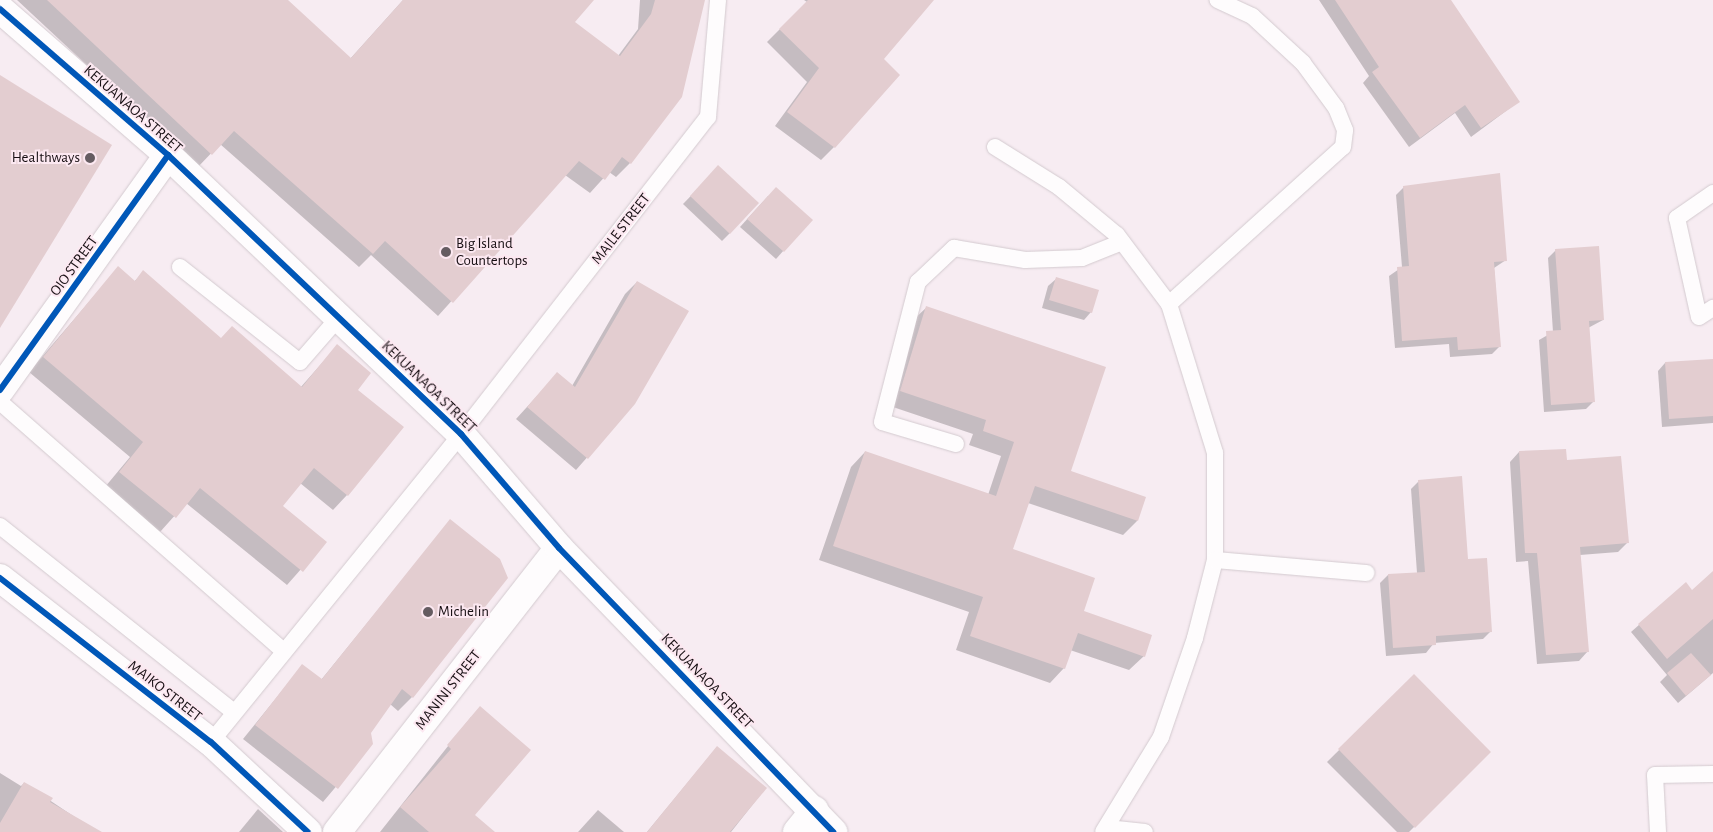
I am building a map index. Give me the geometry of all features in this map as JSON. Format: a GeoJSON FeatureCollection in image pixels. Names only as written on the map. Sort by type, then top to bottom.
{"type":"FeatureCollection","features":[{"type":"Feature","properties":{"kind":"street","name":"KEKUANAOA STREET"},"geometry":{"type":"LineString","coordinates":[[0,9],[168,156],[461,434],[559,548],[815,810],[833,832]]}},
{"type":"Feature","properties":{"kind":"street","name":"OIO STREET"},"geometry":{"type":"LineString","coordinates":[[0,390],[168,156]]}},
{"type":"Feature","properties":{"kind":"street","name":"MANINI STREET"},"geometry":{"type":"LineString","coordinates":[[337,832],[559,548]]}},
{"type":"Feature","properties":{"kind":"street","name":"MAIKO STREET"},"geometry":{"type":"LineString","coordinates":[[0,578],[211,742],[308,832]]}},
{"type":"Feature","properties":{"kind":"street"},"geometry":{"type":"LineString","coordinates":[[797,832],[815,810]]}},
{"type":"Feature","properties":{"kind":"lane","name":"MAILE STREET"},"geometry":{"type":"LineString","coordinates":[[211,742],[461,434],[708,117],[718,0]]}},
{"type":"Feature","properties":{"kind":"lane"},"geometry":{"type":"LineString","coordinates":[[1169,304],[1343,147],[1345,130],[1336,108],[1302,63],[1252,16],[1218,0]]}},
{"type":"Feature","properties":{"kind":"lane"},"geometry":{"type":"LineString","coordinates":[[995,147],[1076,199],[1122,242],[1169,304],[1215,453],[1215,560],[1195,638],[1161,737],[1105,830],[1144,832]]}},
{"type":"Feature","properties":{"kind":"lane"},"geometry":{"type":"LineString","coordinates":[[1713,193],[1677,218],[1699,317],[1713,308]]}},
{"type":"Feature","properties":{"kind":"lane"},"geometry":{"type":"LineString","coordinates":[[956,444],[882,422],[918,282],[954,248],[1024,260],[1082,258],[1122,242]]}},
{"type":"Feature","properties":{"kind":"lane"},"geometry":{"type":"LineString","coordinates":[[180,267],[300,362],[339,317]]}},
{"type":"Feature","properties":{"kind":"lane"},"geometry":{"type":"LineString","coordinates":[[0,402],[283,651]]}},
{"type":"Feature","properties":{"kind":"lane"},"geometry":{"type":"LineString","coordinates":[[0,526],[234,712]]}},
{"type":"Feature","properties":{"kind":"lane"},"geometry":{"type":"LineString","coordinates":[[1215,560],[1366,573]]}},
{"type":"Feature","properties":{"kind":"lane"},"geometry":{"type":"LineString","coordinates":[[1658,832],[1655,775],[1713,774]]}},
{"type":"Feature","properties":{"kind":"building"},"geometry":{"type":"Polygon","coordinates":[[[47,0],[288,0],[351,58],[403,0],[594,0],[575,22],[620,56],[651,14],[655,0],[705,0],[682,97],[631,164],[622,157],[605,180],[579,161],[453,303],[385,241],[373,254],[234,131],[212,155],[47,0]]]}},
{"type":"Feature","properties":{"kind":"building"},"geometry":{"type":"Polygon","coordinates":[[[808,0],[934,0],[884,59],[900,75],[835,148],[787,112],[819,68],[779,29],[808,0]]]}},
{"type":"Feature","properties":{"kind":"building"},"geometry":{"type":"Polygon","coordinates":[[[1335,0],[1451,0],[1520,102],[1481,128],[1465,105],[1420,138],[1372,72],[1379,67],[1335,0]]]}},
{"type":"Feature","properties":{"kind":"building"},"geometry":{"type":"Polygon","coordinates":[[[0,75],[112,145],[0,328],[0,75]]]}},
{"type":"Feature","properties":{"kind":"building"},"geometry":{"type":"Polygon","coordinates":[[[718,165],[759,203],[730,234],[690,196],[718,165]]]}},
{"type":"Feature","properties":{"kind":"building"},"geometry":{"type":"Polygon","coordinates":[[[1500,173],[1507,261],[1494,262],[1501,347],[1458,350],[1457,337],[1402,341],[1397,267],[1409,266],[1403,186],[1500,173]]]}},
{"type":"Feature","properties":{"kind":"building"},"geometry":{"type":"Polygon","coordinates":[[[776,187],[813,220],[784,252],[747,219],[776,187]]]}},
{"type":"Feature","properties":{"kind":"building"},"geometry":{"type":"Polygon","coordinates":[[[1599,246],[1604,320],[1589,321],[1595,402],[1551,405],[1546,331],[1561,330],[1555,249],[1599,246]]]}},
{"type":"Feature","properties":{"kind":"building"},"geometry":{"type":"Polygon","coordinates":[[[118,266],[135,281],[143,270],[221,338],[232,326],[302,387],[337,344],[371,373],[358,390],[404,427],[348,496],[314,468],[283,506],[327,542],[303,572],[200,488],[176,518],[119,472],[143,442],[43,357],[118,266]]]}},
{"type":"Feature","properties":{"kind":"building"},"geometry":{"type":"Polygon","coordinates":[[[1056,277],[1099,290],[1092,313],[1049,300],[1056,277]]]}},
{"type":"Feature","properties":{"kind":"building"},"geometry":{"type":"Polygon","coordinates":[[[637,281],[689,311],[635,404],[588,459],[527,407],[557,372],[575,387],[637,281]]]}},
{"type":"Feature","properties":{"kind":"building"},"geometry":{"type":"Polygon","coordinates":[[[926,306],[1106,367],[1071,471],[1146,497],[1138,521],[1035,486],[1013,549],[1095,578],[1084,611],[1152,635],[1145,657],[1078,633],[1065,669],[970,636],[983,597],[833,546],[865,451],[996,496],[1014,442],[983,431],[986,420],[900,391],[926,306]]]}},
{"type":"Feature","properties":{"kind":"building"},"geometry":{"type":"Polygon","coordinates":[[[1713,359],[1713,416],[1669,419],[1665,362],[1713,359]]]}},
{"type":"Feature","properties":{"kind":"building"},"geometry":{"type":"Polygon","coordinates":[[[1566,449],[1567,460],[1621,456],[1629,543],[1580,547],[1589,652],[1546,655],[1537,553],[1525,553],[1519,451],[1566,449]]]}},
{"type":"Feature","properties":{"kind":"building"},"geometry":{"type":"Polygon","coordinates":[[[1462,476],[1468,559],[1487,558],[1492,632],[1436,636],[1436,645],[1393,648],[1388,574],[1425,572],[1418,480],[1462,476]]]}},
{"type":"Feature","properties":{"kind":"building"},"geometry":{"type":"Polygon","coordinates":[[[450,519],[500,559],[508,578],[413,698],[402,689],[371,733],[373,744],[338,789],[255,725],[302,664],[322,679],[450,519]]]}},
{"type":"Feature","properties":{"kind":"building"},"geometry":{"type":"Polygon","coordinates":[[[1713,571],[1713,619],[1667,659],[1638,624],[1686,582],[1692,590],[1713,571]]]}},
{"type":"Feature","properties":{"kind":"building"},"geometry":{"type":"Polygon","coordinates":[[[1691,653],[1711,675],[1686,696],[1667,673],[1691,653]]]}},
{"type":"Feature","properties":{"kind":"building"},"geometry":{"type":"Polygon","coordinates":[[[1414,674],[1491,752],[1415,828],[1338,749],[1414,674]]]}},
{"type":"Feature","properties":{"kind":"building"},"geometry":{"type":"Polygon","coordinates":[[[480,706],[531,750],[475,815],[495,832],[429,832],[400,807],[451,749],[447,745],[480,706]]]}},
{"type":"Feature","properties":{"kind":"building"},"geometry":{"type":"Polygon","coordinates":[[[717,746],[767,788],[730,832],[647,832],[717,746]]]}},
{"type":"Feature","properties":{"kind":"building"},"geometry":{"type":"Polygon","coordinates":[[[24,782],[53,798],[50,802],[102,832],[0,832],[0,823],[24,782]]]}},
{"type":"Feature","properties":{"kind":"cycle path"},"geometry":{"type":"LineString","coordinates":[[0,9],[168,155],[461,434],[559,548],[833,832]]}},
{"type":"Feature","properties":{"kind":"cycle path"},"geometry":{"type":"LineString","coordinates":[[0,390],[168,155]]}},
{"type":"Feature","properties":{"kind":"cycle path"},"geometry":{"type":"LineString","coordinates":[[0,578],[211,742],[308,832]]}},
{"type":"Feature","properties":{"kind":"place","name":"Healthways"},"geometry":{"type":"Point","coordinates":[90,158]}},
{"type":"Feature","properties":{"kind":"place","name":"Big Island Countertops"},"geometry":{"type":"Point","coordinates":[446,252]}},
{"type":"Feature","properties":{"kind":"place","name":"Michelin"},"geometry":{"type":"Point","coordinates":[428,612]}}]}
